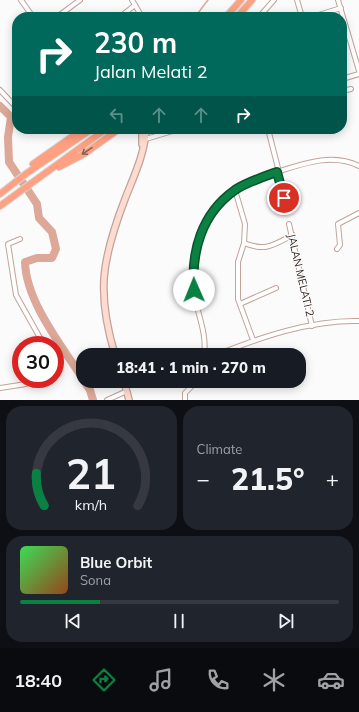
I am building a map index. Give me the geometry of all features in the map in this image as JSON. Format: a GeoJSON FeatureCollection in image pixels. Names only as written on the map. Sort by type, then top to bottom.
{"type":"FeatureCollection","features":[{"type":"Feature","properties":{"kind":"highway"},"geometry":{"type":"LineString","coordinates":[[230,12],[241,0]]}},
{"type":"Feature","properties":{"kind":"highway"},"geometry":{"type":"LineString","coordinates":[[241,12],[252,0]]}},
{"type":"Feature","properties":{"kind":"highway"},"geometry":{"type":"LineString","coordinates":[[0,194],[25,172],[76,134]]}},
{"type":"Feature","properties":{"kind":"highway"},"geometry":{"type":"LineString","coordinates":[[25,172],[84,134]]}},
{"type":"Feature","properties":{"kind":"highway"},"geometry":{"type":"LineString","coordinates":[[41,177],[99,134]]}},
{"type":"Feature","properties":{"kind":"highway"},"geometry":{"type":"LineString","coordinates":[[0,206],[34,181],[84,154],[112,134]]}},
{"type":"Feature","properties":{"kind":"main road"},"geometry":{"type":"LineString","coordinates":[[142,134],[143,149]]}},
{"type":"Feature","properties":{"kind":"main road"},"geometry":{"type":"LineString","coordinates":[[113,348],[104,315],[104,264],[143,149],[146,134]]}},
{"type":"Feature","properties":{"kind":"main road"},"geometry":{"type":"LineString","coordinates":[[126,388],[129,400]]}},
{"type":"Feature","properties":{"kind":"street"},"geometry":{"type":"LineString","coordinates":[[21,0],[29,12]]}},
{"type":"Feature","properties":{"kind":"street"},"geometry":{"type":"LineString","coordinates":[[64,12],[80,0]]}},
{"type":"Feature","properties":{"kind":"street"},"geometry":{"type":"LineString","coordinates":[[132,0],[139,12]]}},
{"type":"Feature","properties":{"kind":"street"},"geometry":{"type":"LineString","coordinates":[[264,12],[274,0]]}},
{"type":"Feature","properties":{"kind":"street"},"geometry":{"type":"LineString","coordinates":[[297,0],[301,12]]}},
{"type":"Feature","properties":{"kind":"street"},"geometry":{"type":"LineString","coordinates":[[338,0],[341,12]]}},
{"type":"Feature","properties":{"kind":"street"},"geometry":{"type":"LineString","coordinates":[[126,12],[135,5]]}},
{"type":"Feature","properties":{"kind":"street"},"geometry":{"type":"LineString","coordinates":[[328,12],[340,8]]}},
{"type":"Feature","properties":{"kind":"street"},"geometry":{"type":"LineString","coordinates":[[347,32],[359,73],[347,77]]}},
{"type":"Feature","properties":{"kind":"street"},"geometry":{"type":"LineString","coordinates":[[347,90],[351,89]]}},
{"type":"Feature","properties":{"kind":"street"},"geometry":{"type":"LineString","coordinates":[[0,90],[12,103]]}},
{"type":"Feature","properties":{"kind":"street"},"geometry":{"type":"LineString","coordinates":[[146,139],[162,134]]}},
{"type":"Feature","properties":{"kind":"street"},"geometry":{"type":"LineString","coordinates":[[269,134],[284,198]]}},
{"type":"Feature","properties":{"kind":"street"},"geometry":{"type":"LineString","coordinates":[[204,348],[204,336],[194,290],[193,262],[197,243],[208,219],[214,210],[235,190],[278,172],[310,161],[335,160],[359,166]]}},
{"type":"Feature","properties":{"kind":"street"},"geometry":{"type":"LineString","coordinates":[[235,190],[245,224],[244,243],[238,262],[238,299],[253,340]]}},
{"type":"Feature","properties":{"kind":"street"},"geometry":{"type":"LineString","coordinates":[[337,249],[340,245],[338,224],[359,213]]}},
{"type":"Feature","properties":{"kind":"street","name":"JALAN MELATI 2"},"geometry":{"type":"LineString","coordinates":[[289,224],[293,235],[312,326]]}},
{"type":"Feature","properties":{"kind":"street"},"geometry":{"type":"LineString","coordinates":[[244,243],[256,248],[265,248],[293,235]]}},
{"type":"Feature","properties":{"kind":"street"},"geometry":{"type":"LineString","coordinates":[[20,238],[8,244],[15,290],[28,318],[39,336]]}},
{"type":"Feature","properties":{"kind":"street"},"geometry":{"type":"LineString","coordinates":[[240,304],[276,288]]}},
{"type":"Feature","properties":{"kind":"street","name":"JALAN MELATI 2"},"geometry":{"type":"LineString","coordinates":[[233,348],[253,340],[312,326],[338,321],[359,321]]}},
{"type":"Feature","properties":{"kind":"street"},"geometry":{"type":"LineString","coordinates":[[0,388],[12,386]]}},
{"type":"Feature","properties":{"kind":"street"},"geometry":{"type":"LineString","coordinates":[[185,400],[185,393],[190,388]]}},
{"type":"Feature","properties":{"kind":"street"},"geometry":{"type":"LineString","coordinates":[[107,400],[127,391]]}},
{"type":"Feature","properties":{"kind":"waterway"},"geometry":{"type":"LineString","coordinates":[[199,12],[208,0]]}},
{"type":"Feature","properties":{"kind":"waterway"},"geometry":{"type":"LineString","coordinates":[[0,106],[11,117],[8,137],[9,162],[37,204],[39,218],[52,232],[56,249],[52,258],[37,258],[25,262],[27,277],[38,308],[46,323],[76,368]]}},
{"type":"Feature","properties":{"kind":"waterway"},"geometry":{"type":"LineString","coordinates":[[89,388],[93,400]]}},
{"type":"Feature","properties":{"kind":"route"},"geometry":{"type":"LineString","coordinates":[[194,290],[193,262],[197,243],[208,219],[214,210],[235,190],[256,179],[277,172],[284,198]]}}]}
